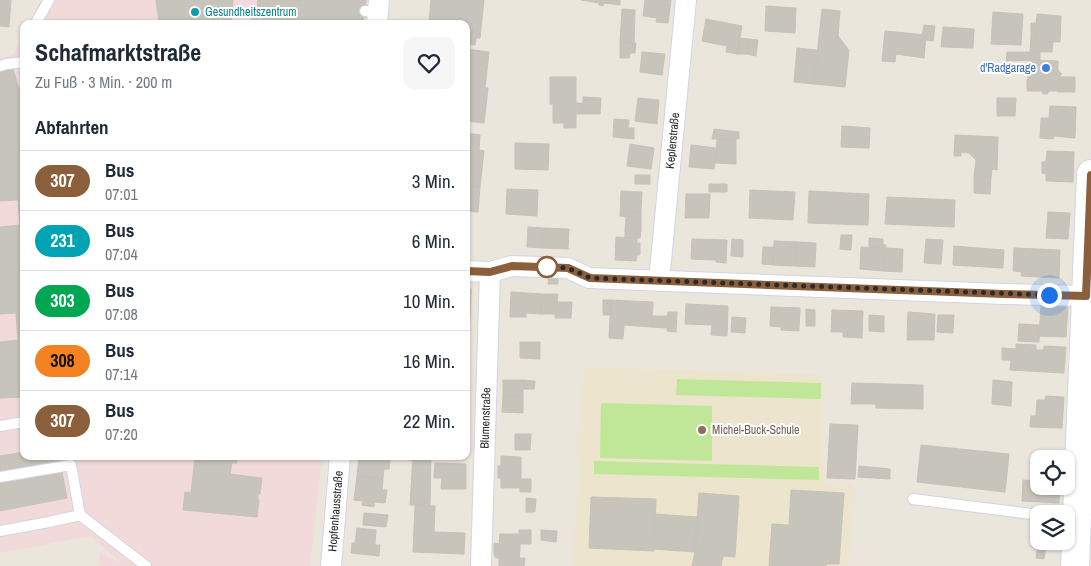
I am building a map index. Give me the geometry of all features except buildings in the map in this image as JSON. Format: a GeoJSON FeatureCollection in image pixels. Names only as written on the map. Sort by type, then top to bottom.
{"type":"FeatureCollection","features":[{"type":"Feature","properties":{"kind":"street","name":"Keplerstraße"},"geometry":{"type":"LineString","coordinates":[[659,281],[686,0]]}},
{"type":"Feature","properties":{"kind":"street"},"geometry":{"type":"LineString","coordinates":[[1075,508],[1085,476],[1091,174]]}},
{"type":"Feature","properties":{"kind":"street"},"geometry":{"type":"LineString","coordinates":[[470,271],[490,272],[512,266],[546,267],[568,268],[590,278],[1004,294],[1088,280]]}},
{"type":"Feature","properties":{"kind":"street","name":"Blumenstraße"},"geometry":{"type":"LineString","coordinates":[[480,566],[490,272]]}},
{"type":"Feature","properties":{"kind":"street","name":"Hopfenhausstraße"},"geometry":{"type":"LineString","coordinates":[[331,566],[340,460]]}},
{"type":"Feature","properties":{"kind":"street"},"geometry":{"type":"LineString","coordinates":[[1074,550],[1075,566]]}},
{"type":"Feature","properties":{"kind":"lane"},"geometry":{"type":"LineString","coordinates":[[39,20],[49,0]]}},
{"type":"Feature","properties":{"kind":"lane"},"geometry":{"type":"LineString","coordinates":[[0,66],[20,62]]}},
{"type":"Feature","properties":{"kind":"lane"},"geometry":{"type":"LineString","coordinates":[[0,426],[20,423]]}},
{"type":"Feature","properties":{"kind":"lane"},"geometry":{"type":"LineString","coordinates":[[0,477],[71,465],[80,515],[146,566]]}},
{"type":"Feature","properties":{"kind":"lane"},"geometry":{"type":"LineString","coordinates":[[914,499],[1030,514]]}},
{"type":"Feature","properties":{"kind":"lane"},"geometry":{"type":"LineString","coordinates":[[0,531],[80,515]]}},
{"type":"Feature","properties":{"kind":"shaded area"},"geometry":{"type":"Polygon","coordinates":[[[41,0],[369,0],[367,20],[31,20],[41,0]]]}},
{"type":"Feature","properties":{"kind":"shaded area"},"geometry":{"type":"Polygon","coordinates":[[[20,42],[20,460],[322,460],[310,566],[99,566],[100,552],[122,564],[91,536],[0,553],[0,59],[14,54],[20,42]]]}},
{"type":"Feature","properties":{"kind":"shaded area","name":"Michel-Buck-Schule"},"geometry":{"type":"Polygon","coordinates":[[[584,367],[822,375],[823,484],[853,485],[848,566],[573,566],[584,367]]]}},
{"type":"Feature","properties":{"kind":"green space"},"geometry":{"type":"Polygon","coordinates":[[[677,379],[821,383],[821,399],[676,395],[677,379]]]}},
{"type":"Feature","properties":{"kind":"green space"},"geometry":{"type":"Polygon","coordinates":[[[601,403],[712,406],[712,461],[600,458],[601,403]]]}},
{"type":"Feature","properties":{"kind":"green space"},"geometry":{"type":"Polygon","coordinates":[[[594,461],[819,467],[819,480],[594,474],[594,461]]]}},
{"type":"Feature","properties":{"kind":"bus line","name":"307"},"geometry":{"type":"LineString","coordinates":[[470,271],[490,272],[512,266],[546,267],[568,268],[590,278],[1086,296],[1091,175]]}},
{"type":"Feature","properties":{"kind":"place","name":"Gesundheitszentrum"},"geometry":{"type":"Point","coordinates":[195,12]}},
{"type":"Feature","properties":{"kind":"place","name":"d'Radgarage"},"geometry":{"type":"Point","coordinates":[1046,68]}},
{"type":"Feature","properties":{"kind":"place","name":"Michel-Buck-Schule"},"geometry":{"type":"Point","coordinates":[702,430]}},
{"type":"Feature","properties":{"kind":"route"},"geometry":{"type":"LineString","coordinates":[[547,267],[568,268],[590,278],[1049,295]]}}]}
